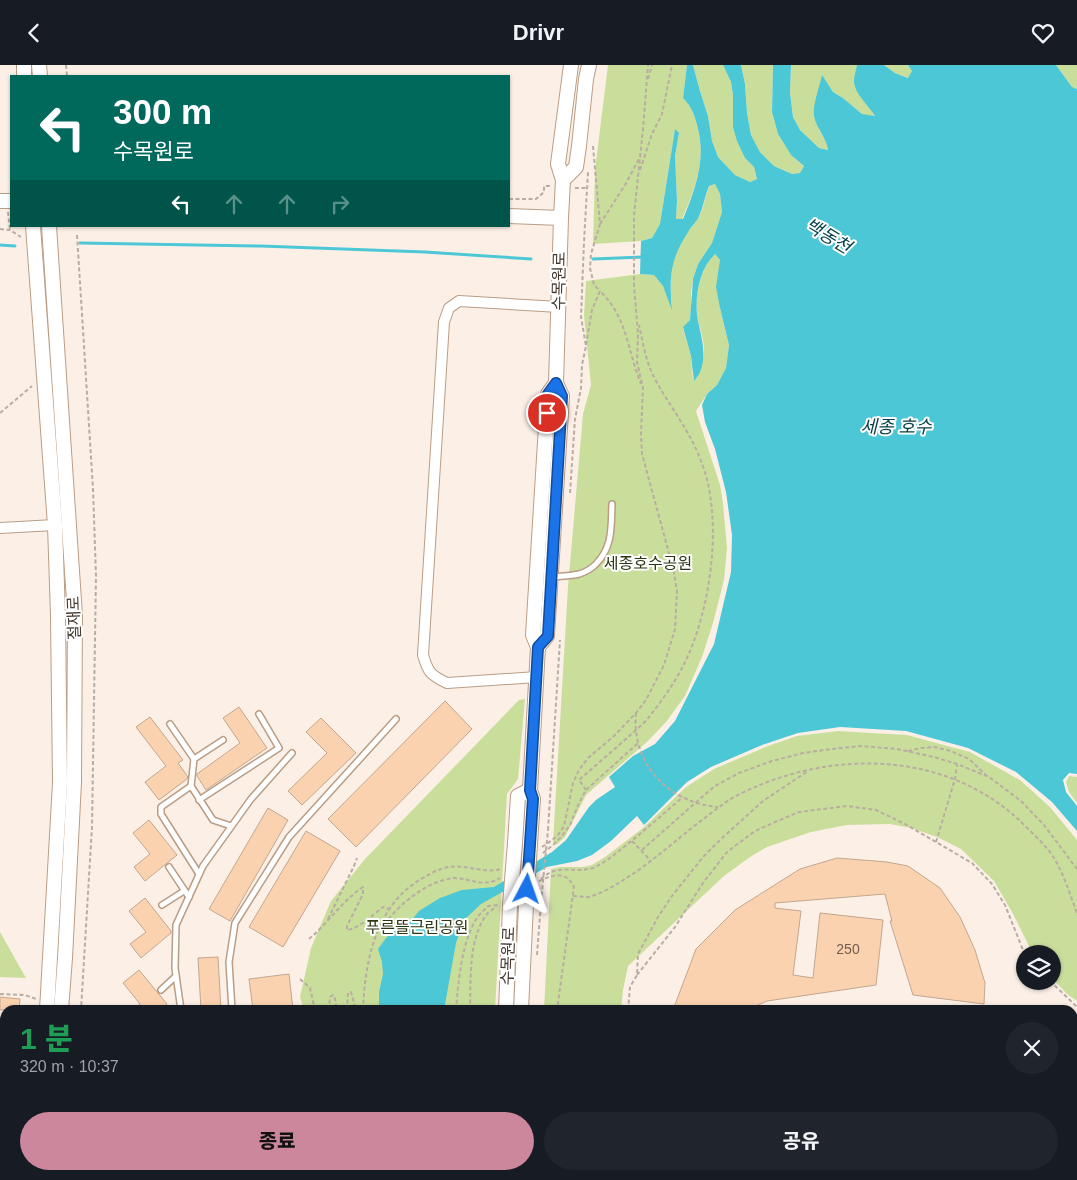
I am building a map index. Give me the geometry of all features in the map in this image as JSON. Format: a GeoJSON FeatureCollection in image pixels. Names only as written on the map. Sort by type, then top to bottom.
{"type":"FeatureCollection","features":[{"type":"Feature","properties":{"kind":"street","name":"수목원로"},"geometry":{"type":"LineString","coordinates":[[538,647],[548,636],[562,396],[556,383],[563,180],[558,164],[571,65]]}},
{"type":"Feature","properties":{"kind":"street"},"geometry":{"type":"LineString","coordinates":[[563,180],[576,167],[589,65]]}},
{"type":"Feature","properties":{"kind":"street"},"geometry":{"type":"LineString","coordinates":[[510,216],[561,217]]}},
{"type":"Feature","properties":{"kind":"street","name":"절재로"},"geometry":{"type":"LineString","coordinates":[[33,227],[55,525],[58,616],[60,783],[47,1005]]}},
{"type":"Feature","properties":{"kind":"street","name":"절재로"},"geometry":{"type":"LineString","coordinates":[[49,227],[75,616],[74,781],[61,1005]]}},
{"type":"Feature","properties":{"kind":"street"},"geometry":{"type":"LineString","coordinates":[[537,677],[447,683],[427,669],[423,655],[444,322],[449,308],[459,301],[559,307]]}},
{"type":"Feature","properties":{"kind":"street","name":"수목원로"},"geometry":{"type":"LineString","coordinates":[[520,1005],[526,905],[532,847],[533,799],[530,790],[538,647],[534,635],[548,394],[556,383]]}},
{"type":"Feature","properties":{"kind":"street"},"geometry":{"type":"LineString","coordinates":[[0,528],[55,525]]}},
{"type":"Feature","properties":{"kind":"street","name":"수목원로"},"geometry":{"type":"LineString","coordinates":[[506,1005],[504,905],[515,843],[518,796],[530,790]]}},
{"type":"Feature","properties":{"kind":"lane"},"geometry":{"type":"LineString","coordinates":[[551,577],[578,574],[586,571],[599,561],[607,551],[611,537],[612,504]]}},
{"type":"Feature","properties":{"kind":"lane"},"geometry":{"type":"LineString","coordinates":[[200,800],[279,748],[259,714]]}},
{"type":"Feature","properties":{"kind":"lane"},"geometry":{"type":"LineString","coordinates":[[232,1005],[229,962],[235,923],[289,837],[396,719]]}},
{"type":"Feature","properties":{"kind":"lane"},"geometry":{"type":"LineString","coordinates":[[170,724],[194,759],[191,787],[213,820],[231,826]]}},
{"type":"Feature","properties":{"kind":"lane"},"geometry":{"type":"LineString","coordinates":[[194,759],[223,739]]}},
{"type":"Feature","properties":{"kind":"lane"},"geometry":{"type":"LineString","coordinates":[[180,1005],[175,968],[176,925],[188,897],[203,866],[231,826],[251,799],[292,753]]}},
{"type":"Feature","properties":{"kind":"lane"},"geometry":{"type":"LineString","coordinates":[[191,787],[161,807],[161,814],[199,873]]}},
{"type":"Feature","properties":{"kind":"lane"},"geometry":{"type":"LineString","coordinates":[[169,867],[188,897]]}},
{"type":"Feature","properties":{"kind":"lane"},"geometry":{"type":"LineString","coordinates":[[162,905],[184,891]]}},
{"type":"Feature","properties":{"kind":"lane"},"geometry":{"type":"LineString","coordinates":[[161,990],[176,976]]}},
{"type":"Feature","properties":{"kind":"path"},"geometry":{"type":"LineString","coordinates":[[532,847],[552,841],[564,826],[573,783],[579,771],[588,758],[614,736],[646,700],[664,665],[675,629],[676,590],[673,568],[642,454],[643,388],[638,362],[634,285],[634,215],[648,65]]}},
{"type":"Feature","properties":{"kind":"path"},"geometry":{"type":"LineString","coordinates":[[647,83],[652,65]]}},
{"type":"Feature","properties":{"kind":"path"},"geometry":{"type":"LineString","coordinates":[[639,175],[652,134],[662,114],[672,65]]}},
{"type":"Feature","properties":{"kind":"path"},"geometry":{"type":"LineString","coordinates":[[592,141],[600,224]]}},
{"type":"Feature","properties":{"kind":"path"},"geometry":{"type":"LineString","coordinates":[[641,156],[600,224],[591,254],[590,268],[594,285],[615,310],[643,388]]}},
{"type":"Feature","properties":{"kind":"path"},"geometry":{"type":"LineString","coordinates":[[510,199],[536,199],[544,192],[544,186]]}},
{"type":"Feature","properties":{"kind":"path"},"geometry":{"type":"LineString","coordinates":[[0,229],[10,230],[22,237]]}},
{"type":"Feature","properties":{"kind":"path"},"geometry":{"type":"LineString","coordinates":[[77,235],[92,470],[96,576],[92,827],[81,1005]]}},
{"type":"Feature","properties":{"kind":"path"},"geometry":{"type":"LineString","coordinates":[[584,242],[580,317],[586,346]]}},
{"type":"Feature","properties":{"kind":"path"},"geometry":{"type":"LineString","coordinates":[[569,497],[575,419],[581,388],[582,365],[592,310],[600,291]]}},
{"type":"Feature","properties":{"kind":"path"},"geometry":{"type":"LineString","coordinates":[[586,790],[579,780],[648,719],[684,664],[697,633],[709,587],[712,554],[712,513],[702,463],[682,423],[654,377],[637,318]]}},
{"type":"Feature","properties":{"kind":"path"},"geometry":{"type":"LineString","coordinates":[[0,413],[37,381]]}},
{"type":"Feature","properties":{"kind":"path"},"geometry":{"type":"LineString","coordinates":[[541,902],[548,830],[560,641]]}},
{"type":"Feature","properties":{"kind":"path"},"geometry":{"type":"LineString","coordinates":[[636,713],[636,737],[647,765],[656,777],[667,788],[682,797],[695,803],[719,807]]}},
{"type":"Feature","properties":{"kind":"path"},"geometry":{"type":"LineString","coordinates":[[642,850],[716,787],[739,773],[795,755],[862,746],[906,751],[957,764],[988,777]]}},
{"type":"Feature","properties":{"kind":"path"},"geometry":{"type":"LineString","coordinates":[[906,751],[934,747],[951,751],[969,759],[988,777],[1027,807],[1044,825],[1077,869]]}},
{"type":"Feature","properties":{"kind":"path"},"geometry":{"type":"LineString","coordinates":[[573,896],[585,897],[598,894],[622,881],[651,861],[719,807],[758,786],[822,767],[874,764],[905,766],[933,772],[954,779],[1004,806],[1027,827],[1053,856],[1065,878],[1077,914]]}},
{"type":"Feature","properties":{"kind":"path"},"geometry":{"type":"LineString","coordinates":[[936,842],[957,764]]}},
{"type":"Feature","properties":{"kind":"path"},"geometry":{"type":"LineString","coordinates":[[637,975],[638,955],[658,917],[703,857],[763,801],[810,770]]}},
{"type":"Feature","properties":{"kind":"path"},"geometry":{"type":"LineString","coordinates":[[538,881],[547,873],[558,870],[586,870],[596,867],[632,841],[682,797]]}},
{"type":"Feature","properties":{"kind":"path"},"geometry":{"type":"LineString","coordinates":[[628,1005],[630,987],[637,975],[675,927],[703,883],[727,852],[755,831],[799,813],[847,806],[876,810],[906,824],[972,863],[992,884],[1005,905],[1021,945]]}},
{"type":"Feature","properties":{"kind":"path"},"geometry":{"type":"LineString","coordinates":[[632,841],[651,861]]}},
{"type":"Feature","properties":{"kind":"path"},"geometry":{"type":"LineString","coordinates":[[327,921],[357,858]]}},
{"type":"Feature","properties":{"kind":"path"},"geometry":{"type":"LineString","coordinates":[[363,1005],[365,983],[374,941],[389,909],[403,891],[435,871],[449,867],[465,867],[485,871],[498,870],[506,866]]}},
{"type":"Feature","properties":{"kind":"path"},"geometry":{"type":"LineString","coordinates":[[309,939],[354,893],[363,887],[363,894],[347,926],[348,930],[351,931],[383,907],[389,909]]}},
{"type":"Feature","properties":{"kind":"path"},"geometry":{"type":"LineString","coordinates":[[456,1005],[458,984],[469,935],[478,917],[488,906],[504,905]]}},
{"type":"Feature","properties":{"kind":"path"},"geometry":{"type":"LineString","coordinates":[[300,979],[310,988],[314,1005]]}},
{"type":"Feature","properties":{"kind":"path"},"geometry":{"type":"LineString","coordinates":[[1059,990],[1075,1005]]}},
{"type":"Feature","properties":{"kind":"path"},"geometry":{"type":"LineString","coordinates":[[347,1005],[348,993],[351,992],[355,1005]]}},
{"type":"Feature","properties":{"kind":"path"},"geometry":{"type":"LineString","coordinates":[[0,993],[25,995],[45,1005]]}},
{"type":"Feature","properties":{"kind":"path"},"geometry":{"type":"LineString","coordinates":[[330,1005],[330,997],[333,995],[336,1005]]}},
{"type":"Feature","properties":{"kind":"green space"},"geometry":{"type":"Polygon","coordinates":[[[608,65],[687,65],[683,98],[691,108],[697,124],[701,152],[700,164],[687,208],[682,219],[676,219],[675,156],[679,134],[675,130],[660,224],[652,238],[641,241],[593,244],[595,170],[608,65]]]}},
{"type":"Feature","properties":{"kind":"green space"},"geometry":{"type":"Polygon","coordinates":[[[693,65],[723,65],[731,82],[733,127],[745,158],[754,167],[757,179],[750,182],[735,175],[718,157],[712,141],[708,116],[693,65]]]}},
{"type":"Feature","properties":{"kind":"green space"},"geometry":{"type":"Polygon","coordinates":[[[741,65],[773,65],[772,112],[778,134],[791,155],[804,166],[800,173],[792,174],[774,166],[760,152],[751,135],[741,65]]]}},
{"type":"Feature","properties":{"kind":"green space"},"geometry":{"type":"Polygon","coordinates":[[[791,65],[857,65],[854,83],[875,117],[862,114],[833,92],[828,85],[819,130],[828,150],[819,148],[800,130],[793,117],[790,93],[791,65]]]}},
{"type":"Feature","properties":{"kind":"green space"},"geometry":{"type":"Polygon","coordinates":[[[884,65],[908,65],[912,71],[909,78],[895,73],[884,65]]]}},
{"type":"Feature","properties":{"kind":"green space"},"geometry":{"type":"Polygon","coordinates":[[[1056,65],[1077,65],[1077,89],[1072,87],[1056,65]]]}},
{"type":"Feature","properties":{"kind":"green space","name":"세종호수공원"},"geometry":{"type":"Polygon","coordinates":[[[715,184],[720,194],[722,212],[712,243],[698,264],[691,293],[690,320],[683,328],[691,356],[693,380],[704,355],[703,340],[696,308],[698,291],[705,267],[714,253],[720,260],[720,308],[729,345],[726,368],[717,385],[707,394],[696,411],[720,485],[723,503],[727,548],[724,580],[702,657],[685,696],[666,722],[648,741],[586,795],[565,837],[556,845],[553,842],[568,587],[583,414],[591,385],[584,316],[586,281],[640,274],[654,275],[663,286],[672,307],[671,277],[677,251],[700,213],[709,186],[715,184]]]}},
{"type":"Feature","properties":{"kind":"green space","name":"푸른뜰근린공원"},"geometry":{"type":"Polygon","coordinates":[[[525,699],[518,779],[507,794],[495,1005],[302,1005],[300,997],[311,948],[331,901],[365,859],[519,700],[525,699]]]}},
{"type":"Feature","properties":{"kind":"green space"},"geometry":{"type":"Polygon","coordinates":[[[838,731],[907,735],[970,752],[1020,780],[1050,807],[1077,840],[1077,1001],[1061,988],[1061,945],[1028,945],[994,881],[961,849],[937,837],[911,828],[890,824],[847,825],[811,832],[767,847],[724,876],[628,966],[622,1005],[544,1005],[551,869],[592,865],[643,828],[686,787],[714,769],[797,736],[838,731]]]}},
{"type":"Feature","properties":{"kind":"green space"},"geometry":{"type":"Polygon","coordinates":[[[1069,776],[1077,777],[1077,803],[1069,792],[1066,782],[1069,776]]]}},
{"type":"Feature","properties":{"kind":"green space"},"geometry":{"type":"Polygon","coordinates":[[[0,932],[26,978],[0,977],[0,932]]]}},
{"type":"Feature","properties":{"kind":"water","name":"세종 호수"},"geometry":{"type":"Polygon","coordinates":[[[687,65],[693,65],[708,116],[712,141],[718,157],[735,175],[750,182],[757,179],[754,167],[745,158],[737,141],[733,127],[731,82],[723,65],[741,65],[751,135],[760,152],[774,166],[792,174],[800,173],[804,166],[791,155],[778,134],[772,112],[773,65],[791,65],[790,93],[793,117],[800,130],[819,148],[828,150],[814,116],[815,102],[822,75],[833,92],[862,114],[875,116],[856,90],[854,79],[857,65],[884,65],[895,73],[908,78],[912,71],[908,65],[1056,65],[1072,87],[1077,89],[1077,774],[1069,773],[1063,780],[1066,792],[1077,806],[1077,831],[1052,802],[1016,772],[968,748],[906,731],[840,727],[798,733],[762,745],[711,767],[687,782],[644,825],[637,816],[611,841],[592,855],[577,861],[547,867],[481,904],[464,920],[456,943],[445,1005],[379,1005],[379,992],[383,974],[378,949],[386,938],[395,929],[406,927],[419,911],[440,898],[462,890],[494,887],[552,852],[566,840],[589,807],[615,787],[609,777],[633,756],[655,744],[675,721],[714,644],[731,572],[732,535],[726,492],[715,449],[705,422],[702,405],[707,394],[717,385],[726,368],[729,345],[716,287],[720,260],[715,254],[702,274],[698,290],[697,315],[703,343],[703,358],[700,372],[694,381],[691,356],[683,327],[690,320],[693,279],[698,264],[712,243],[722,212],[720,194],[715,184],[709,186],[698,218],[677,251],[671,278],[672,310],[663,286],[654,275],[640,274],[641,241],[652,238],[660,224],[675,129],[679,133],[675,156],[676,219],[683,219],[698,175],[701,152],[698,129],[693,112],[683,98],[687,65]]]}},
{"type":"Feature","properties":{"kind":"building"},"geometry":{"type":"Polygon","coordinates":[[[445,701],[472,729],[356,847],[328,819],[445,701]]]}},
{"type":"Feature","properties":{"kind":"building"},"geometry":{"type":"Polygon","coordinates":[[[239,707],[267,748],[206,790],[197,774],[240,743],[223,718],[239,707]]]}},
{"type":"Feature","properties":{"kind":"building"},"geometry":{"type":"Polygon","coordinates":[[[150,717],[183,760],[178,763],[188,777],[159,800],[145,782],[166,766],[136,727],[150,717]]]}},
{"type":"Feature","properties":{"kind":"building"},"geometry":{"type":"Polygon","coordinates":[[[321,718],[356,753],[302,805],[288,791],[327,753],[306,732],[321,718]]]}},
{"type":"Feature","properties":{"kind":"building"},"geometry":{"type":"Polygon","coordinates":[[[268,808],[288,820],[230,921],[209,909],[268,808]]]}},
{"type":"Feature","properties":{"kind":"building"},"geometry":{"type":"Polygon","coordinates":[[[149,820],[177,855],[145,881],[134,867],[150,854],[133,833],[149,820]]]}},
{"type":"Feature","properties":{"kind":"building"},"geometry":{"type":"Polygon","coordinates":[[[306,831],[340,851],[283,947],[249,927],[306,831]]]}},
{"type":"Feature","properties":{"kind":"building"},"geometry":{"type":"Polygon","coordinates":[[[837,858],[887,862],[908,866],[940,888],[960,917],[975,950],[985,983],[984,1004],[913,995],[890,921],[892,921],[885,894],[775,903],[775,908],[801,911],[793,975],[813,978],[820,913],[883,920],[876,985],[767,1001],[758,1005],[675,1005],[696,949],[735,910],[800,869],[837,858]]]}},
{"type":"Feature","properties":{"kind":"building"},"geometry":{"type":"Polygon","coordinates":[[[145,898],[171,933],[141,958],[130,944],[146,932],[129,911],[145,898]]]}},
{"type":"Feature","properties":{"kind":"building"},"geometry":{"type":"Polygon","coordinates":[[[218,957],[221,1005],[201,1005],[198,958],[218,957]]]}},
{"type":"Feature","properties":{"kind":"building"},"geometry":{"type":"Polygon","coordinates":[[[139,970],[167,1004],[139,1005],[140,1004],[123,983],[139,970]]]}},
{"type":"Feature","properties":{"kind":"building"},"geometry":{"type":"Polygon","coordinates":[[[289,974],[292,1005],[252,1005],[249,979],[289,974]]]}},
{"type":"Feature","properties":{"kind":"building"},"geometry":{"type":"Polygon","coordinates":[[[0,997],[20,999],[19,1005],[0,1005],[0,997]]]}},
{"type":"Feature","properties":{"kind":"waterway","name":"백동천"},"geometry":{"type":"LineString","coordinates":[[80,243],[261,246],[425,252],[531,259]]}},
{"type":"Feature","properties":{"kind":"waterway","name":"백동천"},"geometry":{"type":"LineString","coordinates":[[0,245],[15,246]]}},
{"type":"Feature","properties":{"kind":"waterway","name":"백동천"},"geometry":{"type":"LineString","coordinates":[[593,259],[643,257]]}},
{"type":"Feature","properties":{"kind":"route"},"geometry":{"type":"LineString","coordinates":[[527,889],[533,799],[530,790],[538,647],[548,636],[562,396],[556,383],[548,394],[547,413]]}}]}
